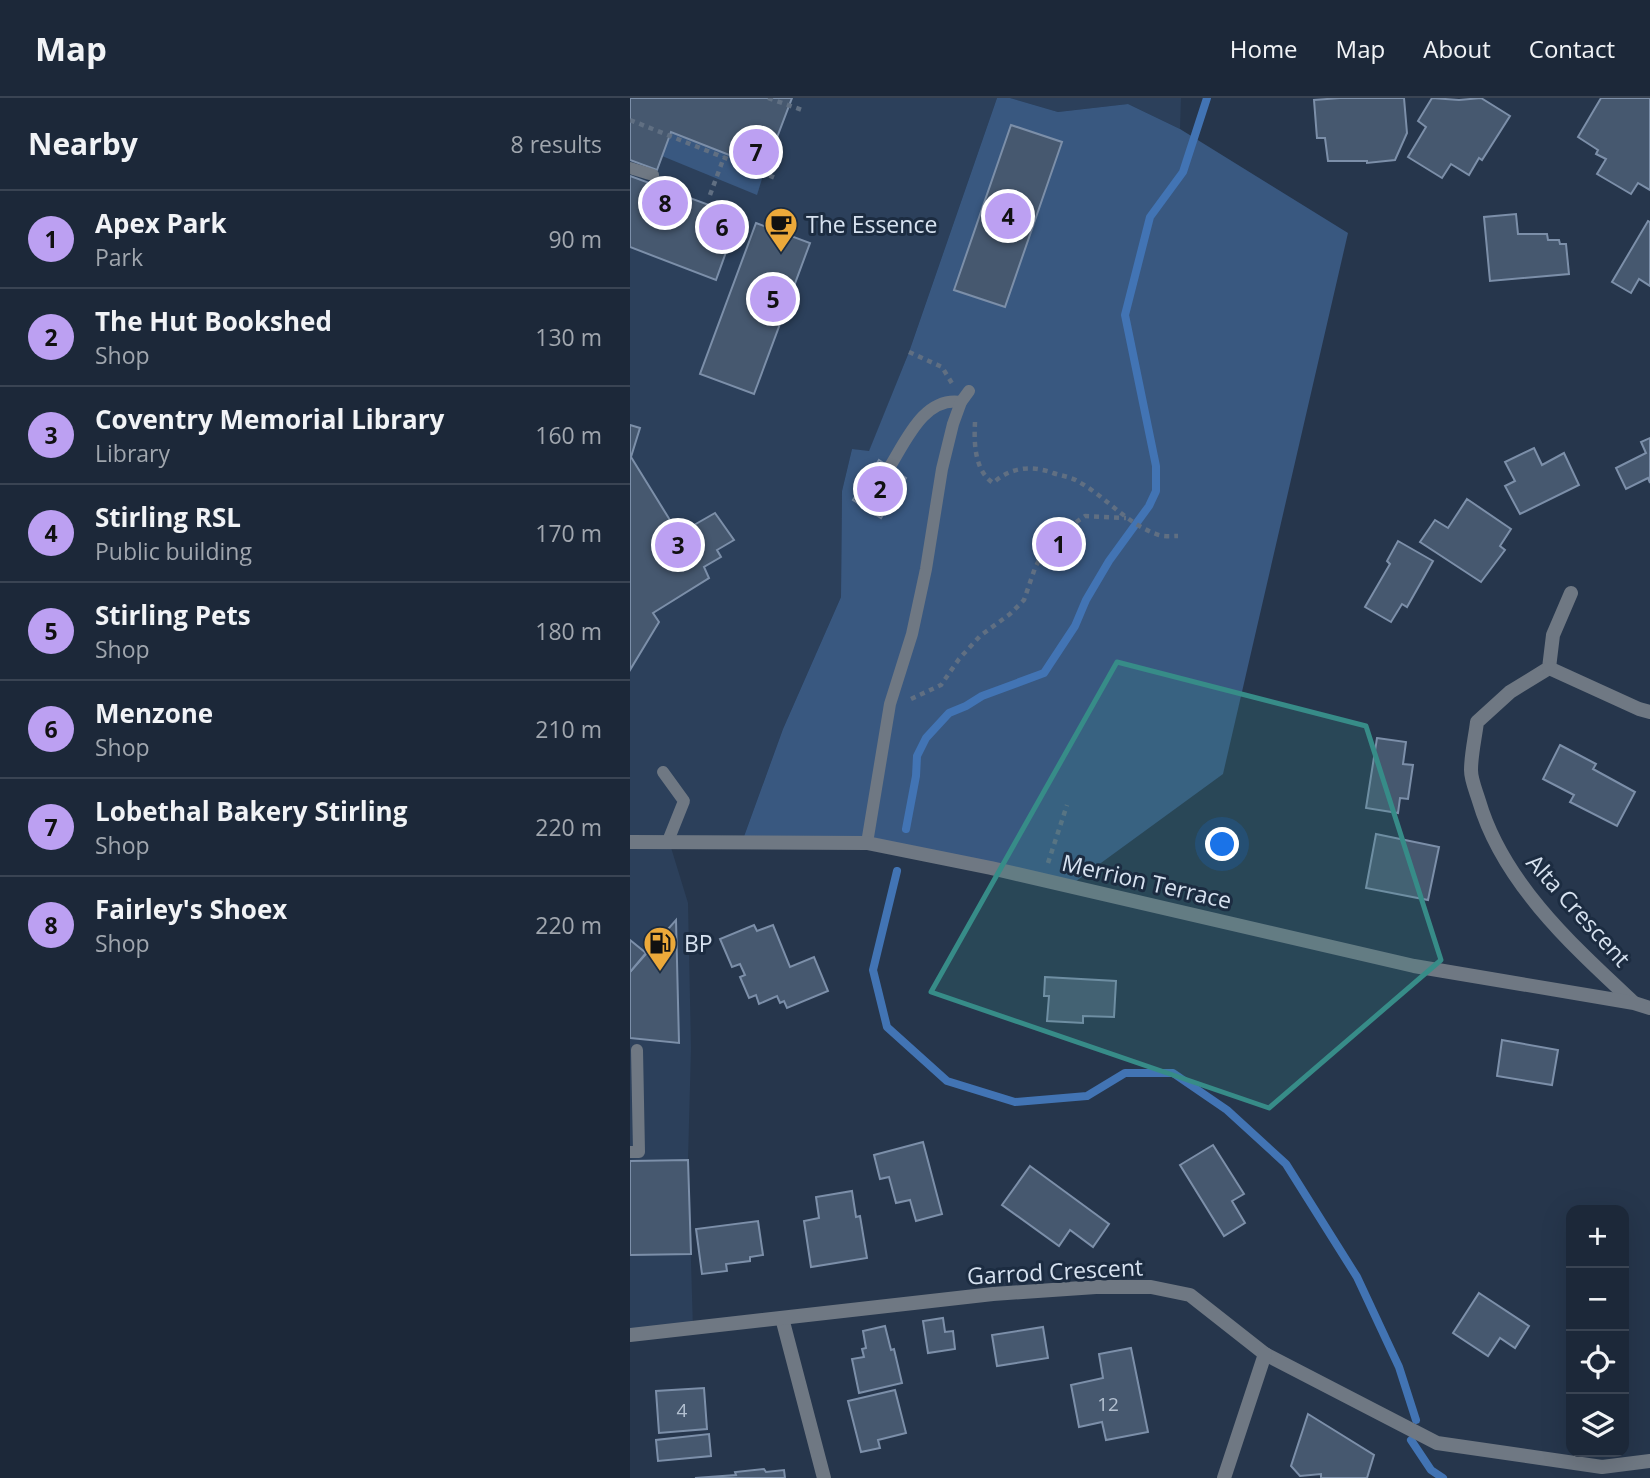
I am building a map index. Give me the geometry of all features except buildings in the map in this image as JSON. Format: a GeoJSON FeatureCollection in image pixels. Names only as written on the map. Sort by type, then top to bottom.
{"type":"FeatureCollection","features":[{"type":"Feature","properties":{"kind":"street"},"geometry":{"type":"LineString","coordinates":[[1571,593],[1553,635],[1549,668],[1650,712]]}},
{"type":"Feature","properties":{"kind":"street","name":"Alta Crescent"},"geometry":{"type":"LineString","coordinates":[[1549,668],[1510,692],[1478,722],[1471,772],[1485,819],[1507,864],[1549,918],[1600,972],[1634,1003]]}},
{"type":"Feature","properties":{"kind":"street","name":"Merrion Terrace"},"geometry":{"type":"LineString","coordinates":[[630,842],[866,843],[1042,880],[1414,966],[1634,1003],[1650,1008]]}},
{"type":"Feature","properties":{"kind":"street","name":"Garrod Crescent"},"geometry":{"type":"LineString","coordinates":[[630,1335],[993,1294],[1096,1287],[1151,1287],[1190,1295],[1265,1354],[1437,1443],[1602,1467],[1650,1461]]}},
{"type":"Feature","properties":{"kind":"street"},"geometry":{"type":"LineString","coordinates":[[782,1318],[824,1478]]}},
{"type":"Feature","properties":{"kind":"street"},"geometry":{"type":"LineString","coordinates":[[1224,1478],[1265,1354]]}},
{"type":"Feature","properties":{"kind":"lane"},"geometry":{"type":"LineString","coordinates":[[630,168],[653,175]]}},
{"type":"Feature","properties":{"kind":"lane"},"geometry":{"type":"LineString","coordinates":[[866,843],[890,704],[912,634],[926,569],[942,469],[961,402],[970,391]]}},
{"type":"Feature","properties":{"kind":"lane"},"geometry":{"type":"LineString","coordinates":[[889,468],[925,414],[948,400],[961,402]]}},
{"type":"Feature","properties":{"kind":"lane"},"geometry":{"type":"LineString","coordinates":[[663,772],[684,801],[668,841]]}},
{"type":"Feature","properties":{"kind":"lane"},"geometry":{"type":"LineString","coordinates":[[630,1152],[639,1152],[637,1050]]}},
{"type":"Feature","properties":{"kind":"path"},"geometry":{"type":"LineString","coordinates":[[768,98],[805,111]]}},
{"type":"Feature","properties":{"kind":"path"},"geometry":{"type":"LineString","coordinates":[[630,120],[778,179]]}},
{"type":"Feature","properties":{"kind":"path"},"geometry":{"type":"LineString","coordinates":[[710,195],[724,157]]}},
{"type":"Feature","properties":{"kind":"path"},"geometry":{"type":"LineString","coordinates":[[909,352],[936,363]]}},
{"type":"Feature","properties":{"kind":"path"},"geometry":{"type":"LineString","coordinates":[[961,402],[972,413],[975,421],[976,451],[979,464],[988,480],[993,483],[1005,473],[1018,469],[1040,468],[1076,479],[1127,518],[1155,534],[1178,536]]}},
{"type":"Feature","properties":{"kind":"path"},"geometry":{"type":"LineString","coordinates":[[907,700],[941,685],[959,659],[980,636],[1024,600],[1035,568],[1049,541],[1085,516],[1127,518]]}},
{"type":"Feature","properties":{"kind":"path"},"geometry":{"type":"LineString","coordinates":[[1042,880],[1068,805]]}},
{"type":"Feature","properties":{"kind":"highlighted area"},"geometry":{"type":"Polygon","coordinates":[[[1117,662],[1366,726],[1441,960],[1269,1108],[931,992],[1117,662]]]}},
{"type":"Feature","properties":{"kind":"shaded area"},"geometry":{"type":"Polygon","coordinates":[[[630,98],[997,98],[909,352],[869,452],[852,449],[842,491],[841,597],[783,729],[742,842],[669,841],[688,903],[691,1048],[688,1160],[693,1329],[630,1335],[630,98]]]}},
{"type":"Feature","properties":{"kind":"shaded area"},"geometry":{"type":"Polygon","coordinates":[[[997,98],[1010,98],[1058,112],[1128,104],[1180,129],[1348,233],[1223,774],[1068,887],[867,843],[742,842],[783,729],[841,597],[842,491],[852,449],[869,451],[909,352],[997,98]]]}},
{"type":"Feature","properties":{"kind":"shaded area"},"geometry":{"type":"Polygon","coordinates":[[[1010,98],[1181,98],[1180,129],[1128,104],[1058,112],[1010,98]]]}},
{"type":"Feature","properties":{"kind":"shaded area"},"geometry":{"type":"Polygon","coordinates":[[[671,132],[765,169],[757,195],[662,156],[671,132]]]}},
{"type":"Feature","properties":{"kind":"waterway"},"geometry":{"type":"LineString","coordinates":[[906,829],[917,756],[926,738],[949,713],[982,696],[1044,673],[1075,626],[1086,600],[1109,561],[1149,506],[1156,491],[1156,466],[1125,315],[1150,217],[1183,172],[1207,98]]}},
{"type":"Feature","properties":{"kind":"waterway"},"geometry":{"type":"LineString","coordinates":[[897,871],[873,970],[887,1027],[947,1081],[1015,1102],[1087,1096],[1125,1073],[1173,1073],[1227,1110],[1286,1164],[1357,1277],[1399,1367],[1416,1420]]}},
{"type":"Feature","properties":{"kind":"waterway"},"geometry":{"type":"LineString","coordinates":[[1411,1440],[1431,1470],[1443,1478]]}},
{"type":"Feature","properties":{"kind":"place","name":"Lobethal Bakery Stirling"},"geometry":{"type":"Point","coordinates":[756,152]}},
{"type":"Feature","properties":{"kind":"place","name":"Fairley's Shoex"},"geometry":{"type":"Point","coordinates":[665,203]}},
{"type":"Feature","properties":{"kind":"place","name":"Stirling RSL"},"geometry":{"type":"Point","coordinates":[1008,216]}},
{"type":"Feature","properties":{"kind":"place","name":"Menzone"},"geometry":{"type":"Point","coordinates":[722,227]}},
{"type":"Feature","properties":{"kind":"place","name":"The Essence"},"geometry":{"type":"Point","coordinates":[781,254]}},
{"type":"Feature","properties":{"kind":"place","name":"Stirling Pets"},"geometry":{"type":"Point","coordinates":[773,299]}},
{"type":"Feature","properties":{"kind":"place","name":"The Hut Bookshed"},"geometry":{"type":"Point","coordinates":[880,489]}},
{"type":"Feature","properties":{"kind":"place","name":"Apex Park"},"geometry":{"type":"Point","coordinates":[1059,544]}},
{"type":"Feature","properties":{"kind":"place","name":"Coventry Memorial Library"},"geometry":{"type":"Point","coordinates":[678,545]}},
{"type":"Feature","properties":{"kind":"place","name":"BP"},"geometry":{"type":"Point","coordinates":[660,973]}}]}
